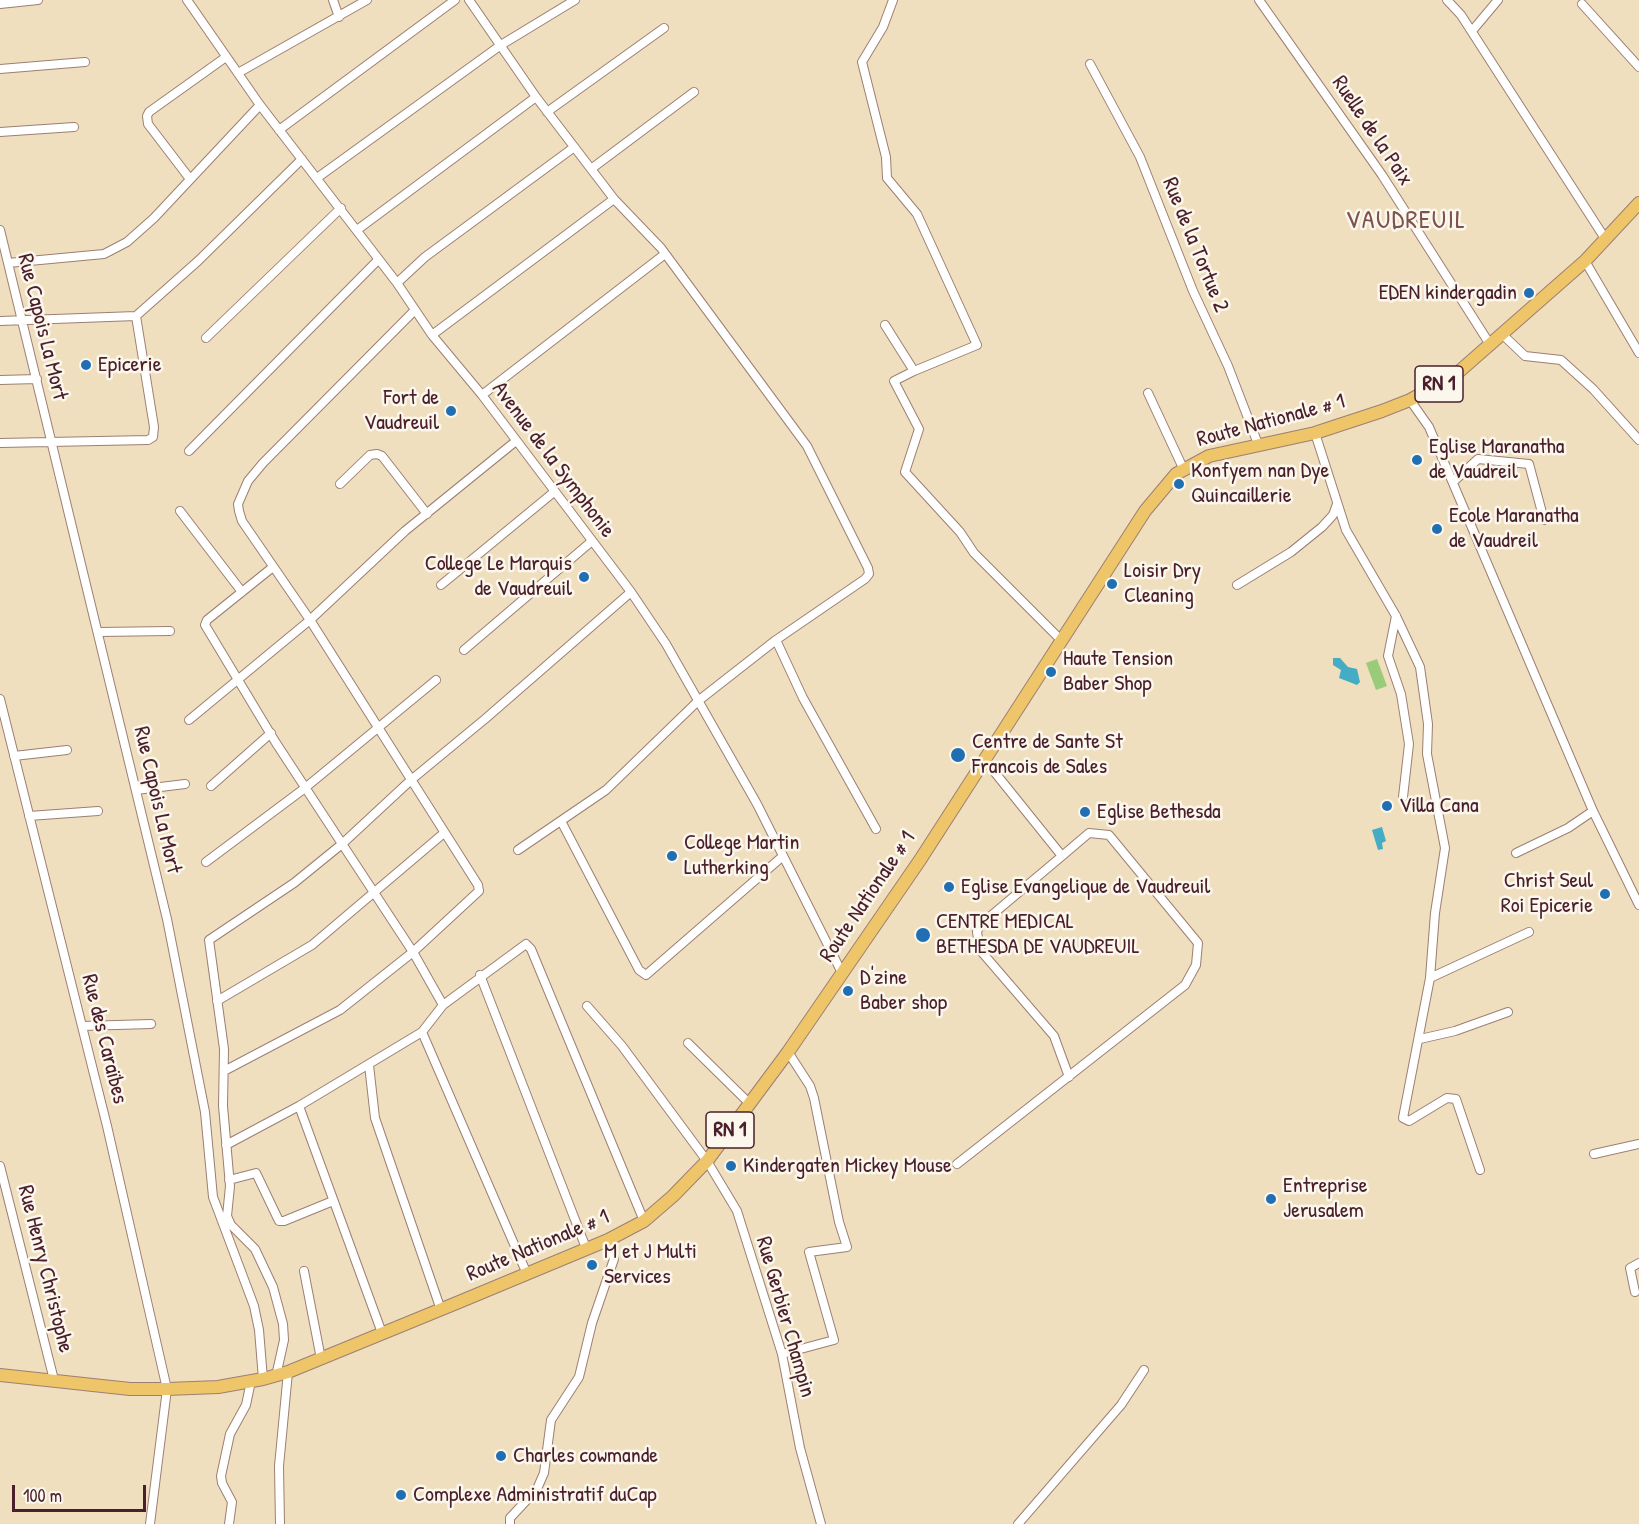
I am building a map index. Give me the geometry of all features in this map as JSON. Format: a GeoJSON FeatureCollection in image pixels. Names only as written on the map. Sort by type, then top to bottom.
{"type":"FeatureCollection","features":[{"type":"Feature","properties":{"kind":"main road","name":"Route Nationale # 1"},"geometry":{"type":"LineString","coordinates":[[0,1375],[130,1389],[218,1388],[257,1380],[282,1374],[441,1310],[608,1240],[644,1221],[673,1196],[707,1161],[788,1052],[920,860],[1145,511],[1184,468],[1209,456],[1316,433],[1410,400],[1454,376],[1491,346],[1585,261],[1639,203]]}},
{"type":"Feature","properties":{"kind":"street"},"geometry":{"type":"LineString","coordinates":[[0,4],[38,0]]}},
{"type":"Feature","properties":{"kind":"street","name":"Avenue de la Symphonie"},"geometry":{"type":"LineString","coordinates":[[187,0],[260,105],[397,283],[432,335],[482,395],[631,592],[666,644],[757,804],[842,973]]}},
{"type":"Feature","properties":{"kind":"street"},"geometry":{"type":"LineString","coordinates":[[333,0],[339,17]]}},
{"type":"Feature","properties":{"kind":"street"},"geometry":{"type":"LineString","coordinates":[[238,73],[367,0]]}},
{"type":"Feature","properties":{"kind":"street"},"geometry":{"type":"LineString","coordinates":[[279,130],[455,0]]}},
{"type":"Feature","properties":{"kind":"street"},"geometry":{"type":"LineString","coordinates":[[470,0],[573,148],[614,199],[665,254],[807,446],[869,574],[776,640],[698,701],[606,790],[518,850]]}},
{"type":"Feature","properties":{"kind":"street"},"geometry":{"type":"LineString","coordinates":[[317,178],[501,45],[575,0]]}},
{"type":"Feature","properties":{"kind":"street"},"geometry":{"type":"LineString","coordinates":[[893,0],[883,27],[862,62],[886,157],[887,178],[917,214],[976,345],[894,381],[919,429],[905,472],[960,532],[974,553],[1061,640]]}},
{"type":"Feature","properties":{"kind":"street","name":"Ruelle de la Paix"},"geometry":{"type":"LineString","coordinates":[[1259,0],[1378,169],[1491,346]]}},
{"type":"Feature","properties":{"kind":"street"},"geometry":{"type":"LineString","coordinates":[[1447,0],[1472,31],[1606,240]]}},
{"type":"Feature","properties":{"kind":"street"},"geometry":{"type":"LineString","coordinates":[[1472,31],[1498,0]]}},
{"type":"Feature","properties":{"kind":"street"},"geometry":{"type":"LineString","coordinates":[[1582,4],[1639,67]]}},
{"type":"Feature","properties":{"kind":"street"},"geometry":{"type":"LineString","coordinates":[[547,112],[664,28]]}},
{"type":"Feature","properties":{"kind":"street"},"geometry":{"type":"LineString","coordinates":[[190,179],[148,124],[147,116],[149,112],[226,57]]}},
{"type":"Feature","properties":{"kind":"street"},"geometry":{"type":"LineString","coordinates":[[0,69],[85,62]]}},
{"type":"Feature","properties":{"kind":"street","name":"Rue de la Tortue 2"},"geometry":{"type":"LineString","coordinates":[[1090,64],[1140,157],[1193,291],[1228,366],[1258,444]]}},
{"type":"Feature","properties":{"kind":"street"},"geometry":{"type":"LineString","coordinates":[[591,169],[694,92]]}},
{"type":"Feature","properties":{"kind":"street"},"geometry":{"type":"LineString","coordinates":[[357,230],[536,97]]}},
{"type":"Feature","properties":{"kind":"street"},"geometry":{"type":"LineString","coordinates":[[8,263],[104,254],[127,242],[260,105]]}},
{"type":"Feature","properties":{"kind":"street"},"geometry":{"type":"LineString","coordinates":[[0,132],[74,127]]}},
{"type":"Feature","properties":{"kind":"street"},"geometry":{"type":"LineString","coordinates":[[397,283],[424,257],[573,148]]}},
{"type":"Feature","properties":{"kind":"street"},"geometry":{"type":"LineString","coordinates":[[0,321],[136,316],[198,261],[302,159]]}},
{"type":"Feature","properties":{"kind":"street"},"geometry":{"type":"LineString","coordinates":[[432,335],[614,199]]}},
{"type":"Feature","properties":{"kind":"street"},"geometry":{"type":"LineString","coordinates":[[206,338],[340,208]]}},
{"type":"Feature","properties":{"kind":"street","name":"Rue Capois La Mort"},"geometry":{"type":"LineString","coordinates":[[0,230],[167,920],[206,1112],[213,1197],[254,1306],[259,1329],[257,1380],[230,1434],[221,1476],[222,1483],[232,1502],[229,1524]]}},
{"type":"Feature","properties":{"kind":"street"},"geometry":{"type":"LineString","coordinates":[[482,395],[665,254]]}},
{"type":"Feature","properties":{"kind":"street"},"geometry":{"type":"LineString","coordinates":[[189,451],[378,260]]}},
{"type":"Feature","properties":{"kind":"street"},"geometry":{"type":"LineString","coordinates":[[1585,261],[1639,353]]}},
{"type":"Feature","properties":{"kind":"street"},"geometry":{"type":"LineString","coordinates":[[224,1071],[340,1010],[413,952],[479,891],[478,885],[310,620],[242,521],[238,504],[248,481],[415,310]]}},
{"type":"Feature","properties":{"kind":"street"},"geometry":{"type":"LineString","coordinates":[[0,444],[148,440],[153,437],[154,427],[136,316]]}},
{"type":"Feature","properties":{"kind":"street"},"geometry":{"type":"LineString","coordinates":[[885,325],[914,371]]}},
{"type":"Feature","properties":{"kind":"street"},"geometry":{"type":"LineString","coordinates":[[1503,335],[1525,356],[1562,360],[1593,389],[1639,440]]}},
{"type":"Feature","properties":{"kind":"street"},"geometry":{"type":"LineString","coordinates":[[0,380],[38,380]]}},
{"type":"Feature","properties":{"kind":"street"},"geometry":{"type":"LineString","coordinates":[[1148,393],[1184,468]]}},
{"type":"Feature","properties":{"kind":"street"},"geometry":{"type":"LineString","coordinates":[[1410,400],[1429,427],[1593,811],[1639,905]]}},
{"type":"Feature","properties":{"kind":"street"},"geometry":{"type":"LineString","coordinates":[[1316,433],[1346,530],[1396,616],[1420,667],[1428,724],[1426,754],[1444,848],[1430,978],[1420,1040],[1403,1118],[1409,1121],[1448,1098],[1456,1099],[1480,1170]]}},
{"type":"Feature","properties":{"kind":"street"},"geometry":{"type":"LineString","coordinates":[[189,720],[310,620],[427,514],[516,441]]}},
{"type":"Feature","properties":{"kind":"street"},"geometry":{"type":"LineString","coordinates":[[340,484],[370,455],[377,454],[382,456],[427,514]]}},
{"type":"Feature","properties":{"kind":"street"},"geometry":{"type":"LineString","coordinates":[[1453,482],[1478,459],[1529,464],[1544,520]]}},
{"type":"Feature","properties":{"kind":"street"},"geometry":{"type":"LineString","coordinates":[[441,585],[554,492]]}},
{"type":"Feature","properties":{"kind":"street"},"geometry":{"type":"LineString","coordinates":[[1237,585],[1292,552],[1322,527],[1333,515],[1337,504]]}},
{"type":"Feature","properties":{"kind":"street"},"geometry":{"type":"LineString","coordinates":[[180,511],[242,592]]}},
{"type":"Feature","properties":{"kind":"street"},"geometry":{"type":"LineString","coordinates":[[464,650],[592,542]]}},
{"type":"Feature","properties":{"kind":"street"},"geometry":{"type":"LineString","coordinates":[[273,567],[205,622],[237,679],[305,788],[413,952],[443,1005]]}},
{"type":"Feature","properties":{"kind":"street"},"geometry":{"type":"LineString","coordinates":[[280,1524],[279,1466],[283,1324],[267,1270],[255,1249],[231,1225],[227,1216],[229,1180],[223,1106],[224,1071],[209,940],[294,884],[342,844],[411,780],[631,592]]}},
{"type":"Feature","properties":{"kind":"street"},"geometry":{"type":"LineString","coordinates":[[1396,616],[1388,656],[1401,694],[1409,744],[1403,797]]}},
{"type":"Feature","properties":{"kind":"street"},"geometry":{"type":"LineString","coordinates":[[99,632],[170,631]]}},
{"type":"Feature","properties":{"kind":"street"},"geometry":{"type":"LineString","coordinates":[[776,640],[804,698],[876,829]]}},
{"type":"Feature","properties":{"kind":"street"},"geometry":{"type":"LineString","coordinates":[[206,862],[305,788],[436,680]]}},
{"type":"Feature","properties":{"kind":"street","name":"Rue des Caraïbes"},"geometry":{"type":"LineString","coordinates":[[0,699],[82,1026],[167,1389]]}},
{"type":"Feature","properties":{"kind":"street"},"geometry":{"type":"LineString","coordinates":[[211,786],[271,733]]}},
{"type":"Feature","properties":{"kind":"street"},"geometry":{"type":"LineString","coordinates":[[14,756],[67,750]]}},
{"type":"Feature","properties":{"kind":"street"},"geometry":{"type":"LineString","coordinates":[[984,759],[1062,856]]}},
{"type":"Feature","properties":{"kind":"street"},"geometry":{"type":"LineString","coordinates":[[136,790],[185,784]]}},
{"type":"Feature","properties":{"kind":"street"},"geometry":{"type":"LineString","coordinates":[[29,816],[98,811]]}},
{"type":"Feature","properties":{"kind":"street"},"geometry":{"type":"LineString","coordinates":[[1515,853],[1568,828],[1593,811]]}},
{"type":"Feature","properties":{"kind":"street"},"geometry":{"type":"LineString","coordinates":[[561,821],[639,970],[646,975],[783,856]]}},
{"type":"Feature","properties":{"kind":"street"},"geometry":{"type":"LineString","coordinates":[[217,1001],[312,945],[444,833]]}},
{"type":"Feature","properties":{"kind":"street"},"geometry":{"type":"LineString","coordinates":[[957,1164],[1069,1077],[1185,985],[1196,965],[1198,943],[1108,835],[1089,833],[980,925],[977,932],[980,950],[1054,1036],[1069,1077]]}},
{"type":"Feature","properties":{"kind":"street"},"geometry":{"type":"LineString","coordinates":[[1430,978],[1529,932]]}},
{"type":"Feature","properties":{"kind":"street"},"geometry":{"type":"LineString","coordinates":[[226,1144],[299,1106],[422,1032],[443,1005],[522,944],[529,945],[644,1221]]}},
{"type":"Feature","properties":{"kind":"street"},"geometry":{"type":"LineString","coordinates":[[480,975],[586,1248]]}},
{"type":"Feature","properties":{"kind":"street","name":"Rue Gerbier Champin"},"geometry":{"type":"LineString","coordinates":[[587,1006],[621,1046],[707,1161],[736,1211],[782,1354],[800,1448],[821,1524]]}},
{"type":"Feature","properties":{"kind":"street"},"geometry":{"type":"LineString","coordinates":[[1420,1040],[1455,1031],[1508,1012]]}},
{"type":"Feature","properties":{"kind":"street"},"geometry":{"type":"LineString","coordinates":[[82,1026],[151,1024]]}},
{"type":"Feature","properties":{"kind":"street"},"geometry":{"type":"LineString","coordinates":[[422,1032],[527,1274]]}},
{"type":"Feature","properties":{"kind":"street"},"geometry":{"type":"LineString","coordinates":[[688,1043],[749,1103]]}},
{"type":"Feature","properties":{"kind":"street"},"geometry":{"type":"LineString","coordinates":[[782,1354],[834,1340],[810,1252],[847,1247],[839,1222],[814,1098],[810,1086],[788,1052]]}},
{"type":"Feature","properties":{"kind":"street"},"geometry":{"type":"LineString","coordinates":[[369,1065],[375,1118],[441,1310]]}},
{"type":"Feature","properties":{"kind":"street"},"geometry":{"type":"LineString","coordinates":[[299,1106],[382,1334]]}},
{"type":"Feature","properties":{"kind":"street"},"geometry":{"type":"LineString","coordinates":[[1594,1154],[1639,1144]]}},
{"type":"Feature","properties":{"kind":"street","name":"Rue Henry Christophe"},"geometry":{"type":"LineString","coordinates":[[0,1166],[54,1380]]}},
{"type":"Feature","properties":{"kind":"street"},"geometry":{"type":"LineString","coordinates":[[229,1180],[256,1173],[279,1221],[333,1201]]}},
{"type":"Feature","properties":{"kind":"street"},"geometry":{"type":"LineString","coordinates":[[510,1524],[510,1518],[537,1489],[544,1473],[551,1420],[579,1377],[592,1323],[614,1258],[608,1240]]}},
{"type":"Feature","properties":{"kind":"street"},"geometry":{"type":"LineString","coordinates":[[1635,1292],[1630,1268],[1639,1263]]}},
{"type":"Feature","properties":{"kind":"street"},"geometry":{"type":"LineString","coordinates":[[304,1271],[321,1359]]}},
{"type":"Feature","properties":{"kind":"street"},"geometry":{"type":"LineString","coordinates":[[1018,1524],[1121,1405],[1144,1370]]}},
{"type":"Feature","properties":{"kind":"street"},"geometry":{"type":"LineString","coordinates":[[150,1524],[167,1389]]}},
{"type":"Feature","properties":{"kind":"green space"},"geometry":{"type":"Polygon","coordinates":[[[1377,659],[1387,686],[1376,690],[1366,663],[1377,659]]]}},
{"type":"Feature","properties":{"kind":"water"},"geometry":{"type":"Polygon","coordinates":[[[1333,658],[1340,658],[1348,667],[1357,669],[1360,682],[1357,685],[1339,678],[1341,670],[1333,665],[1333,658]]]}},
{"type":"Feature","properties":{"kind":"water"},"geometry":{"type":"Polygon","coordinates":[[[1382,827],[1386,841],[1382,843],[1383,849],[1378,850],[1372,830],[1382,827]]]}},
{"type":"Feature","properties":{"kind":"place","name":"EDEN kindergadin"},"geometry":{"type":"Point","coordinates":[1529,293]}},
{"type":"Feature","properties":{"kind":"place","name":"Epicerie"},"geometry":{"type":"Point","coordinates":[86,365]}},
{"type":"Feature","properties":{"kind":"place","name":"Fort de Vaudreuil"},"geometry":{"type":"Point","coordinates":[451,411]}},
{"type":"Feature","properties":{"kind":"place","name":"Eglise Maranatha de Vaudreil"},"geometry":{"type":"Point","coordinates":[1417,460]}},
{"type":"Feature","properties":{"kind":"place","name":"Konfyem nan Dye Quincaillerie"},"geometry":{"type":"Point","coordinates":[1179,484]}},
{"type":"Feature","properties":{"kind":"place","name":"Ecole Maranatha de Vaudreil"},"geometry":{"type":"Point","coordinates":[1437,529]}},
{"type":"Feature","properties":{"kind":"place","name":"College Le Marquis de Vaudreuil"},"geometry":{"type":"Point","coordinates":[584,577]}},
{"type":"Feature","properties":{"kind":"place","name":"Loisir Dry Cleaning"},"geometry":{"type":"Point","coordinates":[1112,584]}},
{"type":"Feature","properties":{"kind":"place","name":"Haute Tension Baber Shop"},"geometry":{"type":"Point","coordinates":[1051,672]}},
{"type":"Feature","properties":{"kind":"place","name":"Centre de Sante St Francois de Sales"},"geometry":{"type":"Point","coordinates":[958,755]}},
{"type":"Feature","properties":{"kind":"place","name":"Villa Cana"},"geometry":{"type":"Point","coordinates":[1387,806]}},
{"type":"Feature","properties":{"kind":"place","name":"Eglise Bethesda"},"geometry":{"type":"Point","coordinates":[1085,812]}},
{"type":"Feature","properties":{"kind":"place","name":"College Martin Lutherking"},"geometry":{"type":"Point","coordinates":[672,856]}},
{"type":"Feature","properties":{"kind":"place","name":"Eglise Evangelique de Vaudreuil"},"geometry":{"type":"Point","coordinates":[949,887]}},
{"type":"Feature","properties":{"kind":"place","name":"Christ Seul Roi Epicerie"},"geometry":{"type":"Point","coordinates":[1605,894]}},
{"type":"Feature","properties":{"kind":"place","name":"CENTRE MEDICAL BETHESDA DE VAUDREUIL"},"geometry":{"type":"Point","coordinates":[923,935]}},
{"type":"Feature","properties":{"kind":"place","name":"D'zine Baber shop"},"geometry":{"type":"Point","coordinates":[848,991]}},
{"type":"Feature","properties":{"kind":"place","name":"Kindergaten Mickey Mouse"},"geometry":{"type":"Point","coordinates":[731,1166]}},
{"type":"Feature","properties":{"kind":"place","name":"Entreprise Jerusalem"},"geometry":{"type":"Point","coordinates":[1271,1199]}},
{"type":"Feature","properties":{"kind":"place","name":"M et J Multi Services"},"geometry":{"type":"Point","coordinates":[592,1265]}},
{"type":"Feature","properties":{"kind":"place","name":"Charles cowmande"},"geometry":{"type":"Point","coordinates":[501,1456]}},
{"type":"Feature","properties":{"kind":"place","name":"Complexe Administratif duCap"},"geometry":{"type":"Point","coordinates":[401,1495]}},
{"type":"Feature","properties":{"kind":"district","name":"VAUDREUIL"},"geometry":{"type":"Point","coordinates":[1406,221]}}]}
